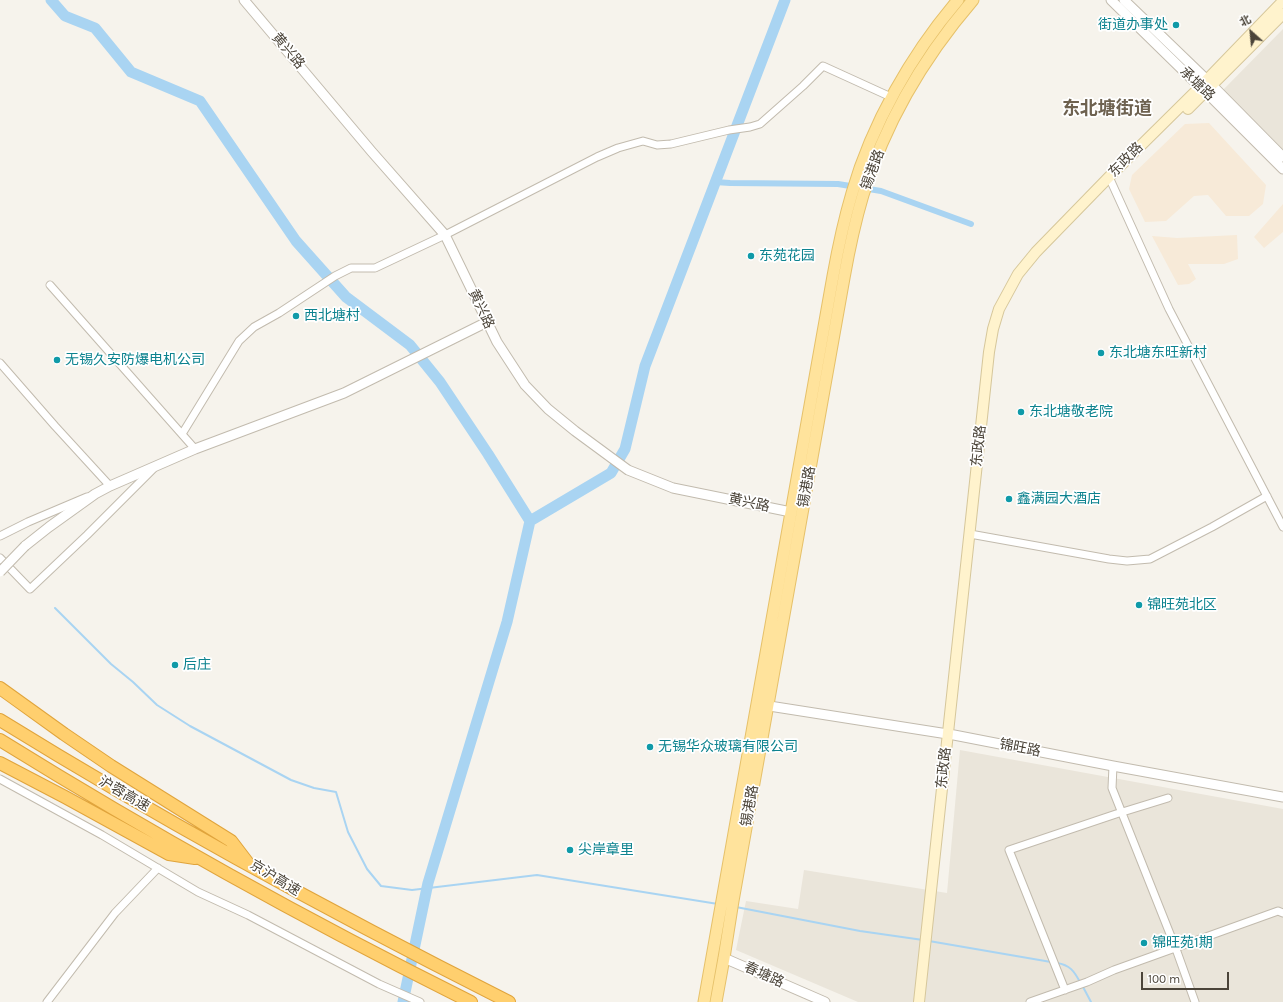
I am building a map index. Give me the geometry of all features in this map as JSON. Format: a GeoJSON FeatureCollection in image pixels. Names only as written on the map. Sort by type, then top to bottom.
{"type":"FeatureCollection","features":[{"type":"Feature","properties":{"kind":"highway","name":"京沪高速"},"geometry":{"type":"LineString","coordinates":[[0,688],[111,766],[231,841],[250,866],[392,943],[509,1002]]}},
{"type":"Feature","properties":{"kind":"highway","name":"沪蓉高速"},"geometry":{"type":"LineString","coordinates":[[0,720],[144,806],[250,866]]}},
{"type":"Feature","properties":{"kind":"highway","name":"沪蓉高速"},"geometry":{"type":"LineString","coordinates":[[0,740],[201,858]]}},
{"type":"Feature","properties":{"kind":"highway","name":"京沪高速"},"geometry":{"type":"LineString","coordinates":[[0,762],[169,854],[201,858],[388,960],[471,1002]]}},
{"type":"Feature","properties":{"kind":"main road","name":"锡港路"},"geometry":{"type":"LineString","coordinates":[[762,705],[791,512],[833,276],[852,192],[865,156],[891,97],[911,63],[948,11],[958,0]]}},
{"type":"Feature","properties":{"kind":"main road","name":"锡港路"},"geometry":{"type":"LineString","coordinates":[[704,1002],[727,906],[762,705],[849,252],[863,196],[889,128],[912,84],[938,44],[957,18],[973,0]]}},
{"type":"Feature","properties":{"kind":"main road","name":"东政路"},"geometry":{"type":"LineString","coordinates":[[1206,86],[1283,1]]}},
{"type":"Feature","properties":{"kind":"main road","name":"东政路"},"geometry":{"type":"LineString","coordinates":[[925,1002],[929,941],[973,534],[996,351],[1000,329],[1006,311],[1023,277],[1110,180],[1206,86],[1283,14]]}},
{"type":"Feature","properties":{"kind":"main road","name":"锡港路"},"geometry":{"type":"LineString","coordinates":[[716,1002],[724,961],[727,906]]}},
{"type":"Feature","properties":{"kind":"main road","name":"东政路"},"geometry":{"type":"LineString","coordinates":[[919,1002],[929,941]]}},
{"type":"Feature","properties":{"kind":"street","name":"黄兴路"},"geometry":{"type":"LineString","coordinates":[[244,0],[372,152],[445,235],[497,342],[525,384],[548,409],[628,470],[673,488],[791,512]]}},
{"type":"Feature","properties":{"kind":"street","name":"承塘路"},"geometry":{"type":"LineString","coordinates":[[1111,0],[1283,157]]}},
{"type":"Feature","properties":{"kind":"street","name":"承塘路"},"geometry":{"type":"LineString","coordinates":[[1124,0],[1283,169]]}},
{"type":"Feature","properties":{"kind":"street"},"geometry":{"type":"LineString","coordinates":[[182,434],[239,341],[254,327],[279,313],[335,276],[351,268],[375,268],[445,235],[618,148],[643,141],[657,145],[672,144],[760,124],[823,66],[891,97]]}},
{"type":"Feature","properties":{"kind":"street"},"geometry":{"type":"LineString","coordinates":[[1110,180],[1169,309],[1283,527]]}},
{"type":"Feature","properties":{"kind":"street"},"geometry":{"type":"LineString","coordinates":[[50,285],[195,449]]}},
{"type":"Feature","properties":{"kind":"street"},"geometry":{"type":"LineString","coordinates":[[0,536],[28,522],[195,449],[344,393],[487,322]]}},
{"type":"Feature","properties":{"kind":"street"},"geometry":{"type":"LineString","coordinates":[[0,363],[110,486]]}},
{"type":"Feature","properties":{"kind":"street"},"geometry":{"type":"LineString","coordinates":[[0,558],[30,589],[156,466]]}},
{"type":"Feature","properties":{"kind":"street"},"geometry":{"type":"LineString","coordinates":[[0,572],[25,546],[95,494]]}},
{"type":"Feature","properties":{"kind":"street"},"geometry":{"type":"LineString","coordinates":[[973,534],[1127,562],[1150,559],[1212,527],[1267,496]]}},
{"type":"Feature","properties":{"kind":"street","name":"锦旺路"},"geometry":{"type":"LineString","coordinates":[[762,705],[951,734],[1113,766],[1283,797]]}},
{"type":"Feature","properties":{"kind":"street"},"geometry":{"type":"LineString","coordinates":[[1113,766],[1112,788],[1176,949],[1195,1002]]}},
{"type":"Feature","properties":{"kind":"street"},"geometry":{"type":"LineString","coordinates":[[0,779],[102,835],[198,892],[248,916],[379,984],[418,1001]]}},
{"type":"Feature","properties":{"kind":"street"},"geometry":{"type":"LineString","coordinates":[[1065,990],[1009,850],[1168,798]]}},
{"type":"Feature","properties":{"kind":"street"},"geometry":{"type":"LineString","coordinates":[[46,1002],[115,913],[158,868]]}},
{"type":"Feature","properties":{"kind":"street"},"geometry":{"type":"LineString","coordinates":[[1030,1002],[1087,982],[1114,970],[1278,912],[1283,913]]}},
{"type":"Feature","properties":{"kind":"street","name":"春塘路"},"geometry":{"type":"LineString","coordinates":[[724,961],[812,1002]]}},
{"type":"Feature","properties":{"kind":"street","name":"春塘路"},"geometry":{"type":"LineString","coordinates":[[724,961],[825,1002]]}},
{"type":"Feature","properties":{"kind":"shaded area"},"geometry":{"type":"Polygon","coordinates":[[[1283,29],[1283,150],[1223,90],[1283,29]]]}},
{"type":"Feature","properties":{"kind":"shaded area"},"geometry":{"type":"Polygon","coordinates":[[[1209,123],[1266,185],[1263,204],[1249,216],[1226,216],[1208,195],[1194,196],[1166,221],[1145,222],[1129,189],[1132,175],[1185,124],[1209,123]]]}},
{"type":"Feature","properties":{"kind":"shaded area"},"geometry":{"type":"Polygon","coordinates":[[[1283,204],[1283,232],[1264,248],[1254,237],[1283,204]]]}},
{"type":"Feature","properties":{"kind":"shaded area"},"geometry":{"type":"Polygon","coordinates":[[[1237,235],[1238,259],[1224,264],[1188,264],[1196,279],[1189,284],[1178,285],[1152,236],[1177,238],[1237,235]]]}},
{"type":"Feature","properties":{"kind":"shaded area"},"geometry":{"type":"Polygon","coordinates":[[[960,750],[1283,809],[1283,1002],[858,1002],[736,950],[746,901],[798,909],[804,870],[947,893],[960,750]]]}},
{"type":"Feature","properties":{"kind":"waterway"},"geometry":{"type":"LineString","coordinates":[[51,0],[65,16],[95,28],[131,72],[200,101],[296,241],[346,297],[410,345],[440,382],[530,521]]}},
{"type":"Feature","properties":{"kind":"waterway"},"geometry":{"type":"LineString","coordinates":[[403,1002],[428,883],[507,622],[530,521],[611,473],[625,449],[645,366],[785,0]]}},
{"type":"Feature","properties":{"kind":"waterway"},"geometry":{"type":"LineString","coordinates":[[715,182],[838,184],[881,191],[971,224]]}},
{"type":"Feature","properties":{"kind":"waterway"},"geometry":{"type":"LineString","coordinates":[[55,608],[111,664],[133,682],[157,705],[190,726],[291,780],[314,788],[336,792],[348,832],[367,869],[381,886],[412,890],[537,875],[718,904]]}},
{"type":"Feature","properties":{"kind":"waterway"},"geometry":{"type":"LineString","coordinates":[[736,907],[860,931],[923,940]]}},
{"type":"Feature","properties":{"kind":"waterway"},"geometry":{"type":"LineString","coordinates":[[929,941],[1051,962]]}},
{"type":"Feature","properties":{"kind":"waterway"},"geometry":{"type":"LineString","coordinates":[[1057,963],[1065,965],[1071,969],[1080,982]]}},
{"type":"Feature","properties":{"kind":"waterway"},"geometry":{"type":"LineString","coordinates":[[1082,985],[1091,1002]]}},
{"type":"Feature","properties":{"kind":"place","name":"街道办事处"},"geometry":{"type":"Point","coordinates":[1176,25]}},
{"type":"Feature","properties":{"kind":"place","name":"东苑花园"},"geometry":{"type":"Point","coordinates":[751,256]}},
{"type":"Feature","properties":{"kind":"place","name":"西北塘村"},"geometry":{"type":"Point","coordinates":[296,316]}},
{"type":"Feature","properties":{"kind":"place","name":"东北塘东旺新村"},"geometry":{"type":"Point","coordinates":[1101,353]}},
{"type":"Feature","properties":{"kind":"place","name":"无锡久安防爆电机公司"},"geometry":{"type":"Point","coordinates":[57,360]}},
{"type":"Feature","properties":{"kind":"place","name":"东北塘敬老院"},"geometry":{"type":"Point","coordinates":[1021,412]}},
{"type":"Feature","properties":{"kind":"place","name":"鑫满园大酒店"},"geometry":{"type":"Point","coordinates":[1009,499]}},
{"type":"Feature","properties":{"kind":"place","name":"锦旺苑北区"},"geometry":{"type":"Point","coordinates":[1139,605]}},
{"type":"Feature","properties":{"kind":"place","name":"后庄"},"geometry":{"type":"Point","coordinates":[175,665]}},
{"type":"Feature","properties":{"kind":"place","name":"无锡华众玻璃有限公司"},"geometry":{"type":"Point","coordinates":[650,747]}},
{"type":"Feature","properties":{"kind":"place","name":"尖岸章里"},"geometry":{"type":"Point","coordinates":[570,850]}},
{"type":"Feature","properties":{"kind":"place","name":"锦旺苑1期"},"geometry":{"type":"Point","coordinates":[1144,943]}},
{"type":"Feature","properties":{"kind":"district","name":"东北塘街道"},"geometry":{"type":"Point","coordinates":[1107,109]}}]}
